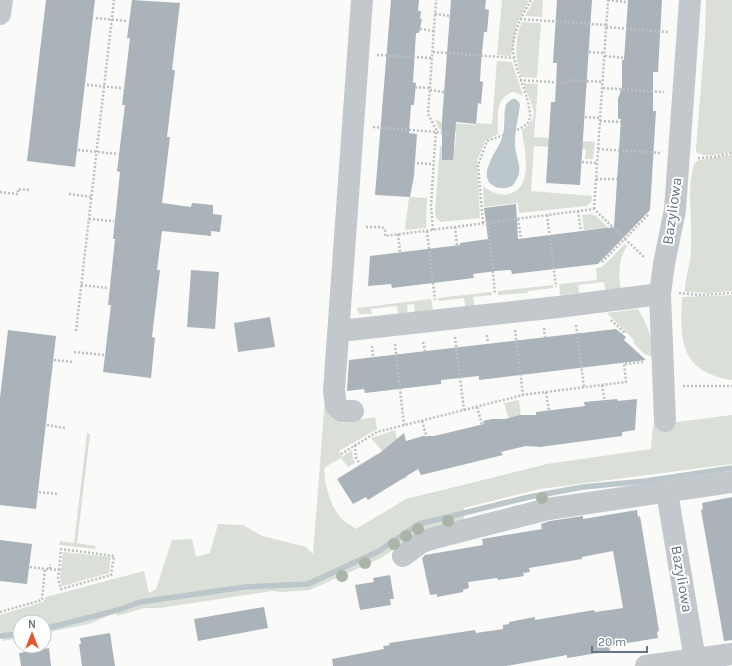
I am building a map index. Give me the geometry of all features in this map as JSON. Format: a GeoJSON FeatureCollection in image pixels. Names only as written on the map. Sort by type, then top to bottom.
{"type":"FeatureCollection","features":[{"type":"Feature","properties":{"kind":"street"},"geometry":{"type":"LineString","coordinates":[[0,14],[2,0]]}},
{"type":"Feature","properties":{"kind":"street"},"geometry":{"type":"LineString","coordinates":[[353,411],[342,411],[336,406],[334,400],[362,0]]}},
{"type":"Feature","properties":{"kind":"street","name":"Bazyliowa"},"geometry":{"type":"LineString","coordinates":[[665,421],[664,359],[660,293],[664,264],[675,210],[690,0]]}},
{"type":"Feature","properties":{"kind":"street"},"geometry":{"type":"LineString","coordinates":[[340,331],[558,307],[660,293]]}},
{"type":"Feature","properties":{"kind":"street"},"geometry":{"type":"LineString","coordinates":[[403,556],[422,542],[434,538],[548,509],[732,482]]}},
{"type":"Feature","properties":{"kind":"street","name":"Bazyliowa"},"geometry":{"type":"LineString","coordinates":[[667,492],[696,662]]}},
{"type":"Feature","properties":{"kind":"street"},"geometry":{"type":"LineString","coordinates":[[646,666],[696,662],[732,654]]}},
{"type":"Feature","properties":{"kind":"path"},"geometry":{"type":"LineString","coordinates":[[76,331],[114,0]]}},
{"type":"Feature","properties":{"kind":"path"},"geometry":{"type":"LineString","coordinates":[[433,230],[431,205],[436,132],[429,116],[436,0]]}},
{"type":"Feature","properties":{"kind":"path"},"geometry":{"type":"LineString","coordinates":[[483,223],[479,160],[487,141],[521,128],[526,125],[531,115],[530,106],[520,80],[514,58],[513,46],[520,19],[531,0]]}},
{"type":"Feature","properties":{"kind":"path"},"geometry":{"type":"LineString","coordinates":[[594,209],[608,0],[628,2]]}},
{"type":"Feature","properties":{"kind":"path"},"geometry":{"type":"LineString","coordinates":[[435,14],[450,16]]}},
{"type":"Feature","properties":{"kind":"path"},"geometry":{"type":"LineString","coordinates":[[96,18],[127,21]]}},
{"type":"Feature","properties":{"kind":"path"},"geometry":{"type":"LineString","coordinates":[[520,19],[687,33]]}},
{"type":"Feature","properties":{"kind":"path"},"geometry":{"type":"LineString","coordinates":[[420,29],[434,31]]}},
{"type":"Feature","properties":{"kind":"path"},"geometry":{"type":"LineString","coordinates":[[433,52],[514,58]]}},
{"type":"Feature","properties":{"kind":"path"},"geometry":{"type":"LineString","coordinates":[[589,52],[624,58]]}},
{"type":"Feature","properties":{"kind":"path"},"geometry":{"type":"LineString","coordinates":[[372,54],[432,58]]}},
{"type":"Feature","properties":{"kind":"path"},"geometry":{"type":"LineString","coordinates":[[520,80],[565,83],[570,80],[603,82]]}},
{"type":"Feature","properties":{"kind":"path"},"geometry":{"type":"LineString","coordinates":[[87,84],[122,88]]}},
{"type":"Feature","properties":{"kind":"path"},"geometry":{"type":"LineString","coordinates":[[415,87],[444,92]]}},
{"type":"Feature","properties":{"kind":"path"},"geometry":{"type":"LineString","coordinates":[[603,88],[684,93]]}},
{"type":"Feature","properties":{"kind":"path"},"geometry":{"type":"LineString","coordinates":[[584,117],[620,122]]}},
{"type":"Feature","properties":{"kind":"path"},"geometry":{"type":"LineString","coordinates":[[367,126],[448,133],[448,136]]}},
{"type":"Feature","properties":{"kind":"path"},"geometry":{"type":"LineString","coordinates":[[598,149],[680,156],[716,157],[732,154]]}},
{"type":"Feature","properties":{"kind":"path"},"geometry":{"type":"LineString","coordinates":[[78,150],[118,154]]}},
{"type":"Feature","properties":{"kind":"path"},"geometry":{"type":"LineString","coordinates":[[582,162],[597,163]]}},
{"type":"Feature","properties":{"kind":"path"},"geometry":{"type":"LineString","coordinates":[[413,163],[433,164]]}},
{"type":"Feature","properties":{"kind":"path"},"geometry":{"type":"LineString","coordinates":[[596,179],[617,179]]}},
{"type":"Feature","properties":{"kind":"path"},"geometry":{"type":"LineString","coordinates":[[0,192],[18,194],[18,189],[29,190]]}},
{"type":"Feature","properties":{"kind":"path"},"geometry":{"type":"LineString","coordinates":[[69,194],[92,197]]}},
{"type":"Feature","properties":{"kind":"path"},"geometry":{"type":"LineString","coordinates":[[594,209],[650,263],[664,264]]}},
{"type":"Feature","properties":{"kind":"path"},"geometry":{"type":"LineString","coordinates":[[359,229],[366,227],[382,227],[385,230],[385,236],[594,209]]}},
{"type":"Feature","properties":{"kind":"path"},"geometry":{"type":"LineString","coordinates":[[578,211],[581,231]]}},
{"type":"Feature","properties":{"kind":"path"},"geometry":{"type":"LineString","coordinates":[[602,262],[608,254],[626,239],[649,214]]}},
{"type":"Feature","properties":{"kind":"path"},"geometry":{"type":"LineString","coordinates":[[547,215],[558,307]]}},
{"type":"Feature","properties":{"kind":"path"},"geometry":{"type":"LineString","coordinates":[[90,219],[114,221]]}},
{"type":"Feature","properties":{"kind":"path"},"geometry":{"type":"LineString","coordinates":[[518,219],[521,238]]}},
{"type":"Feature","properties":{"kind":"path"},"geometry":{"type":"LineString","coordinates":[[488,223],[498,314]]}},
{"type":"Feature","properties":{"kind":"path"},"geometry":{"type":"LineString","coordinates":[[455,227],[457,246]]}},
{"type":"Feature","properties":{"kind":"path"},"geometry":{"type":"LineString","coordinates":[[427,231],[437,320]]}},
{"type":"Feature","properties":{"kind":"path"},"geometry":{"type":"LineString","coordinates":[[398,234],[400,252]]}},
{"type":"Feature","properties":{"kind":"path"},"geometry":{"type":"LineString","coordinates":[[81,285],[108,288]]}},
{"type":"Feature","properties":{"kind":"path"},"geometry":{"type":"LineString","coordinates":[[660,293],[700,295],[732,293]]}},
{"type":"Feature","properties":{"kind":"path"},"geometry":{"type":"LineString","coordinates":[[610,319],[624,332],[622,334]]}},
{"type":"Feature","properties":{"kind":"path"},"geometry":{"type":"LineString","coordinates":[[576,322],[584,387]]}},
{"type":"Feature","properties":{"kind":"path"},"geometry":{"type":"LineString","coordinates":[[515,329],[523,395]]}},
{"type":"Feature","properties":{"kind":"path"},"geometry":{"type":"LineString","coordinates":[[455,336],[464,410]]}},
{"type":"Feature","properties":{"kind":"path"},"geometry":{"type":"LineString","coordinates":[[395,343],[404,425]]}},
{"type":"Feature","properties":{"kind":"path"},"geometry":{"type":"LineString","coordinates":[[74,352],[104,355]]}},
{"type":"Feature","properties":{"kind":"path"},"geometry":{"type":"LineString","coordinates":[[341,454],[377,432],[404,425],[523,395],[626,382],[624,364],[664,359]]}},
{"type":"Feature","properties":{"kind":"path"},"geometry":{"type":"LineString","coordinates":[[54,360],[72,362]]}},
{"type":"Feature","properties":{"kind":"path"},"geometry":{"type":"LineString","coordinates":[[602,385],[605,403]]}},
{"type":"Feature","properties":{"kind":"path"},"geometry":{"type":"LineString","coordinates":[[665,387],[732,386]]}},
{"type":"Feature","properties":{"kind":"path"},"geometry":{"type":"LineString","coordinates":[[546,392],[548,411]]}},
{"type":"Feature","properties":{"kind":"path"},"geometry":{"type":"LineString","coordinates":[[478,407],[482,425]]}},
{"type":"Feature","properties":{"kind":"path"},"geometry":{"type":"LineString","coordinates":[[422,421],[427,438]]}},
{"type":"Feature","properties":{"kind":"path"},"geometry":{"type":"LineString","coordinates":[[47,426],[65,428]]}},
{"type":"Feature","properties":{"kind":"path"},"geometry":{"type":"LineString","coordinates":[[355,445],[356,458],[360,464]]}},
{"type":"Feature","properties":{"kind":"path"},"geometry":{"type":"LineString","coordinates":[[39,492],[58,494]]}},
{"type":"Feature","properties":{"kind":"path"},"geometry":{"type":"LineString","coordinates":[[61,549],[114,556],[111,575],[61,589],[58,578],[59,570],[61,549]]}},
{"type":"Feature","properties":{"kind":"path"},"geometry":{"type":"LineString","coordinates":[[50,564],[50,569]]}},
{"type":"Feature","properties":{"kind":"path"},"geometry":{"type":"LineString","coordinates":[[30,567],[59,570]]}},
{"type":"Feature","properties":{"kind":"path"},"geometry":{"type":"LineString","coordinates":[[0,612],[42,600],[45,568]]}},
{"type":"Feature","properties":{"kind":"shaded area"},"geometry":{"type":"Polygon","coordinates":[[[502,0],[529,0],[517,24],[511,56],[497,55],[502,0]]]}},
{"type":"Feature","properties":{"kind":"shaded area"},"geometry":{"type":"Polygon","coordinates":[[[534,0],[543,0],[542,17],[525,16],[534,0]]]}},
{"type":"Feature","properties":{"kind":"shaded area"},"geometry":{"type":"Polygon","coordinates":[[[706,0],[732,0],[732,152],[710,156],[696,152],[705,35],[706,0]]]}},
{"type":"Feature","properties":{"kind":"shaded area"},"geometry":{"type":"Polygon","coordinates":[[[522,22],[541,23],[537,78],[521,77],[519,70],[516,49],[519,29],[522,22]]]}},
{"type":"Feature","properties":{"kind":"shaded area"},"geometry":{"type":"Polygon","coordinates":[[[497,61],[512,62],[523,96],[514,92],[503,98],[498,109],[498,134],[485,141],[477,161],[480,218],[440,222],[436,218],[435,212],[440,146],[455,147],[456,132],[440,130],[435,119],[441,122],[476,125],[477,123],[492,124],[497,61]]]}},
{"type":"Feature","properties":{"kind":"shaded area"},"geometry":{"type":"Polygon","coordinates":[[[523,83],[538,84],[534,137],[595,142],[593,159],[585,159],[586,149],[534,146],[531,191],[592,196],[591,202],[586,206],[519,213],[518,203],[484,207],[483,186],[495,193],[509,194],[517,190],[522,184],[525,176],[526,157],[522,130],[529,125],[534,114],[523,83]]]}},
{"type":"Feature","properties":{"kind":"shaded area"},"geometry":{"type":"Polygon","coordinates":[[[512,99],[516,99],[520,104],[515,141],[519,164],[519,174],[512,186],[500,188],[489,182],[487,169],[503,134],[506,104],[512,99]]]}},
{"type":"Feature","properties":{"kind":"shaded area"},"geometry":{"type":"Polygon","coordinates":[[[732,155],[732,291],[708,293],[685,292],[691,254],[690,185],[694,164],[699,160],[732,155]]]}},
{"type":"Feature","properties":{"kind":"shaded area"},"geometry":{"type":"Polygon","coordinates":[[[409,197],[427,198],[426,228],[405,230],[409,197]]]}},
{"type":"Feature","properties":{"kind":"shaded area"},"geometry":{"type":"Polygon","coordinates":[[[591,214],[596,216],[621,240],[616,244],[601,229],[584,230],[582,215],[591,214]]]}},
{"type":"Feature","properties":{"kind":"shaded area"},"geometry":{"type":"Polygon","coordinates":[[[625,244],[627,246],[620,263],[621,293],[606,295],[604,282],[578,285],[579,293],[560,295],[559,284],[597,280],[596,268],[602,267],[625,244]]]}},
{"type":"Feature","properties":{"kind":"shaded area"},"geometry":{"type":"Polygon","coordinates":[[[553,285],[553,288],[528,291],[528,293],[498,295],[498,291],[553,285]]]}},
{"type":"Feature","properties":{"kind":"shaded area"},"geometry":{"type":"Polygon","coordinates":[[[491,292],[492,295],[473,297],[475,311],[466,312],[464,298],[438,301],[438,298],[491,292]]]}},
{"type":"Feature","properties":{"kind":"shaded area"},"geometry":{"type":"Polygon","coordinates":[[[732,295],[732,380],[715,376],[702,370],[693,362],[687,352],[683,340],[681,313],[682,297],[732,295]]]}},
{"type":"Feature","properties":{"kind":"shaded area"},"geometry":{"type":"Polygon","coordinates":[[[431,299],[433,310],[415,313],[414,304],[407,305],[408,318],[399,319],[397,306],[371,309],[372,314],[359,314],[357,308],[431,299]]]}},
{"type":"Feature","properties":{"kind":"shaded area"},"geometry":{"type":"Polygon","coordinates":[[[638,309],[645,321],[649,333],[654,358],[643,353],[633,342],[634,340],[607,313],[638,309]]]}},
{"type":"Feature","properties":{"kind":"shaded area"},"geometry":{"type":"Polygon","coordinates":[[[325,399],[342,423],[375,417],[377,429],[339,451],[342,457],[352,450],[355,463],[348,467],[341,458],[325,467],[324,473],[326,487],[335,510],[343,520],[356,529],[406,499],[547,464],[651,449],[653,425],[732,415],[732,464],[540,489],[464,508],[464,523],[423,530],[381,558],[310,590],[282,592],[272,591],[160,608],[145,608],[117,616],[117,612],[89,624],[52,631],[52,614],[12,614],[12,639],[3,641],[0,631],[0,615],[43,602],[46,597],[144,571],[149,593],[156,589],[172,540],[192,539],[196,557],[210,553],[218,524],[243,525],[262,536],[306,547],[313,554],[325,399]]]}},
{"type":"Feature","properties":{"kind":"shaded area"},"geometry":{"type":"Polygon","coordinates":[[[519,400],[524,445],[517,447],[510,417],[508,417],[504,403],[519,400]]]}},
{"type":"Feature","properties":{"kind":"shaded area"},"geometry":{"type":"Polygon","coordinates":[[[395,430],[407,478],[400,480],[382,451],[371,438],[395,430]]]}},
{"type":"Feature","properties":{"kind":"shaded area"},"geometry":{"type":"Polygon","coordinates":[[[87,433],[90,434],[77,543],[96,546],[95,549],[59,545],[60,541],[74,543],[87,433]]]}},
{"type":"Feature","properties":{"kind":"shaded area"},"geometry":{"type":"Polygon","coordinates":[[[63,552],[111,557],[109,573],[62,586],[60,577],[63,552]]]}},
{"type":"Feature","properties":{"kind":"building"},"geometry":{"type":"Polygon","coordinates":[[[46,0],[95,0],[75,167],[27,161],[46,0]]]}},
{"type":"Feature","properties":{"kind":"building"},"geometry":{"type":"Polygon","coordinates":[[[132,0],[180,3],[172,70],[175,70],[167,137],[170,137],[162,203],[191,207],[192,203],[213,205],[213,214],[222,215],[220,232],[211,231],[211,236],[162,231],[157,270],[160,270],[152,337],[155,338],[151,378],[103,372],[111,305],[108,305],[120,172],[117,171],[125,105],[122,105],[130,38],[127,38],[132,0]]]}},
{"type":"Feature","properties":{"kind":"building"},"geometry":{"type":"Polygon","coordinates":[[[391,0],[419,0],[418,11],[421,11],[420,19],[422,19],[419,33],[416,33],[413,82],[416,83],[414,105],[411,105],[409,133],[417,134],[414,176],[410,197],[375,195],[391,0]]]}},
{"type":"Feature","properties":{"kind":"building"},"geometry":{"type":"Polygon","coordinates":[[[451,0],[486,0],[485,9],[489,10],[487,32],[484,32],[481,63],[480,81],[483,82],[481,104],[478,103],[476,124],[456,122],[453,160],[442,160],[442,120],[451,0]]]}},
{"type":"Feature","properties":{"kind":"building"},"geometry":{"type":"Polygon","coordinates":[[[557,0],[592,0],[580,185],[546,183],[551,102],[555,102],[557,63],[553,63],[557,0]]]}},
{"type":"Feature","properties":{"kind":"building"},"geometry":{"type":"Polygon","coordinates":[[[628,0],[662,0],[658,72],[653,72],[653,111],[656,111],[650,210],[598,264],[512,274],[511,270],[496,271],[473,274],[474,278],[392,288],[391,284],[368,286],[370,256],[460,245],[460,243],[488,239],[484,208],[516,204],[518,239],[614,227],[621,119],[618,119],[618,99],[622,87],[622,60],[624,60],[628,0]]]}},
{"type":"Feature","properties":{"kind":"building"},"geometry":{"type":"Polygon","coordinates":[[[191,270],[219,272],[215,329],[187,327],[191,270]]]}},
{"type":"Feature","properties":{"kind":"building"},"geometry":{"type":"Polygon","coordinates":[[[270,317],[275,347],[238,352],[234,323],[270,317]]]}},
{"type":"Feature","properties":{"kind":"building"},"geometry":{"type":"Polygon","coordinates":[[[616,329],[626,337],[624,340],[646,360],[479,380],[479,376],[441,380],[441,384],[365,393],[364,389],[347,391],[349,360],[616,329]]]}},
{"type":"Feature","properties":{"kind":"building"},"geometry":{"type":"Polygon","coordinates":[[[8,330],[56,336],[36,509],[0,505],[0,398],[8,330]]]}},
{"type":"Feature","properties":{"kind":"building"},"geometry":{"type":"Polygon","coordinates":[[[617,399],[618,401],[637,399],[635,430],[622,432],[622,436],[540,447],[526,446],[501,452],[503,455],[421,475],[418,469],[368,500],[366,497],[353,504],[337,479],[381,452],[404,433],[406,441],[423,436],[434,436],[484,424],[483,421],[492,419],[505,419],[520,415],[536,415],[536,412],[585,406],[584,402],[617,399]]]}},
{"type":"Feature","properties":{"kind":"building"},"geometry":{"type":"Polygon","coordinates":[[[732,497],[732,640],[724,641],[701,510],[703,509],[702,503],[732,497]]]}},
{"type":"Feature","properties":{"kind":"building"},"geometry":{"type":"Polygon","coordinates":[[[637,510],[638,517],[640,516],[656,612],[659,631],[657,632],[658,638],[609,646],[610,651],[567,658],[567,655],[506,666],[333,666],[332,659],[384,649],[383,646],[390,645],[389,643],[475,630],[476,633],[503,629],[503,625],[509,624],[509,622],[535,617],[535,620],[594,610],[595,612],[623,608],[613,551],[582,557],[582,559],[529,568],[530,572],[523,573],[524,576],[498,580],[497,578],[468,582],[469,588],[463,590],[463,592],[437,597],[437,594],[430,595],[422,558],[425,555],[483,545],[482,539],[542,529],[541,524],[550,521],[583,516],[583,519],[637,510]]]}},
{"type":"Feature","properties":{"kind":"building"},"geometry":{"type":"Polygon","coordinates":[[[0,540],[32,544],[27,584],[0,581],[0,540]]]}},
{"type":"Feature","properties":{"kind":"building"},"geometry":{"type":"Polygon","coordinates":[[[390,575],[394,599],[390,599],[391,605],[360,610],[355,585],[374,582],[373,578],[390,575]]]}},
{"type":"Feature","properties":{"kind":"building"},"geometry":{"type":"Polygon","coordinates":[[[264,607],[268,628],[198,641],[194,619],[264,607]]]}},
{"type":"Feature","properties":{"kind":"building"},"geometry":{"type":"Polygon","coordinates":[[[110,633],[115,666],[82,666],[79,644],[81,644],[80,638],[110,633]]]}},
{"type":"Feature","properties":{"kind":"building"},"geometry":{"type":"Polygon","coordinates":[[[19,654],[50,654],[51,666],[21,666],[19,654]]]}},
{"type":"Feature","properties":{"kind":"waterway"},"geometry":{"type":"LineString","coordinates":[[52,627],[118,610],[140,602],[245,587],[308,584],[379,551],[419,524],[529,497],[583,487],[646,481],[732,468]]}},
{"type":"Feature","properties":{"kind":"waterway"},"geometry":{"type":"LineString","coordinates":[[0,636],[12,635]]}}]}
